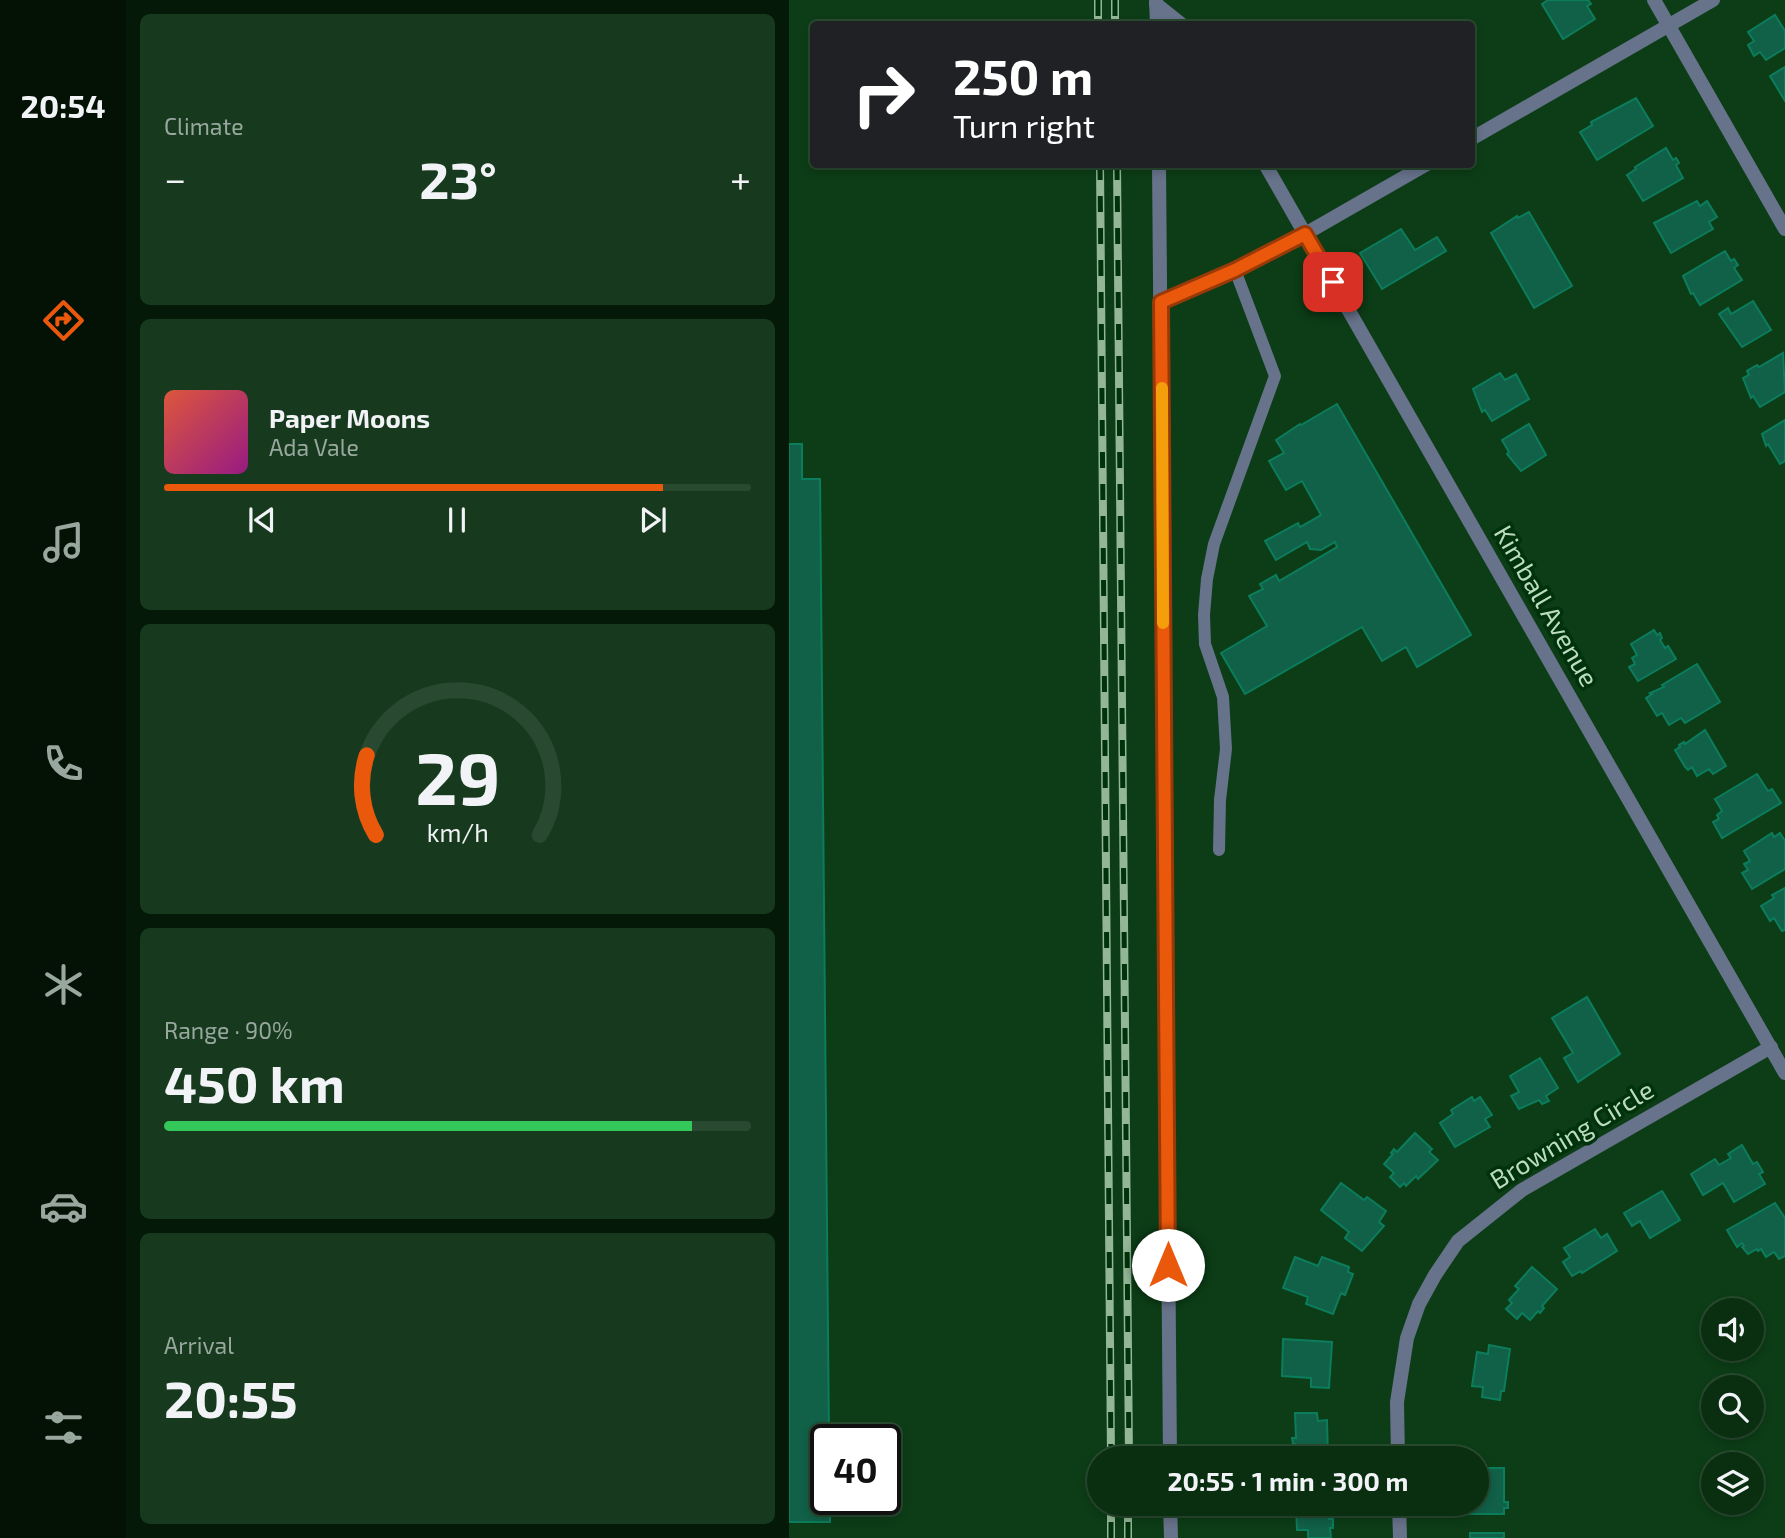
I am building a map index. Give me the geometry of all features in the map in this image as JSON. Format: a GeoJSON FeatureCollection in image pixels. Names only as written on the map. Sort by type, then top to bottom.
{"type":"FeatureCollection","features":[{"type":"Feature","properties":{"kind":"street"},"geometry":{"type":"LineString","coordinates":[[1654,0],[1785,229]]}},
{"type":"Feature","properties":{"kind":"street"},"geometry":{"type":"LineString","coordinates":[[1475,137],[1713,0]]}},
{"type":"Feature","properties":{"kind":"street"},"geometry":{"type":"LineString","coordinates":[[1156,2],[1157,21]]}},
{"type":"Feature","properties":{"kind":"street"},"geometry":{"type":"LineString","coordinates":[[1156,2],[1178,21]]}},
{"type":"Feature","properties":{"kind":"street"},"geometry":{"type":"LineString","coordinates":[[1159,168],[1170,1446]]}},
{"type":"Feature","properties":{"kind":"street","name":"Kimball Avenue"},"geometry":{"type":"LineString","coordinates":[[1267,168],[1785,1073]]}},
{"type":"Feature","properties":{"kind":"street"},"geometry":{"type":"LineString","coordinates":[[1305,234],[1420,168]]}},
{"type":"Feature","properties":{"kind":"street","name":"Browning Circle"},"geometry":{"type":"LineString","coordinates":[[1398,1446],[1397,1402],[1407,1338],[1419,1304],[1458,1241],[1522,1190],[1771,1047]]}},
{"type":"Feature","properties":{"kind":"street"},"geometry":{"type":"LineString","coordinates":[[1170,1516],[1171,1538]]}},
{"type":"Feature","properties":{"kind":"street"},"geometry":{"type":"LineString","coordinates":[[1399,1516],[1400,1538]]}},
{"type":"Feature","properties":{"kind":"lane"},"geometry":{"type":"LineString","coordinates":[[1161,302],[1235,270],[1305,234]]}},
{"type":"Feature","properties":{"kind":"lane"},"geometry":{"type":"LineString","coordinates":[[1219,850],[1220,800],[1226,749],[1223,697],[1205,644],[1207,579],[1214,544],[1275,376],[1235,270]]}},
{"type":"Feature","properties":{"kind":"building"},"geometry":{"type":"Polygon","coordinates":[[[1548,0],[1588,0],[1591,4],[1587,6],[1595,19],[1563,39],[1542,4],[1548,0]]]}},
{"type":"Feature","properties":{"kind":"building"},"geometry":{"type":"Polygon","coordinates":[[[1775,15],[1785,31],[1785,48],[1766,60],[1760,52],[1754,56],[1748,45],[1754,41],[1748,32],[1775,15]]]}},
{"type":"Feature","properties":{"kind":"building"},"geometry":{"type":"Polygon","coordinates":[[[1785,67],[1785,101],[1770,76],[1785,67]]]}},
{"type":"Feature","properties":{"kind":"building"},"geometry":{"type":"Polygon","coordinates":[[[1636,98],[1653,126],[1597,160],[1580,132],[1592,125],[1591,122],[1636,98]]]}},
{"type":"Feature","properties":{"kind":"building"},"geometry":{"type":"Polygon","coordinates":[[[1666,148],[1673,160],[1676,158],[1679,163],[1676,165],[1683,178],[1643,201],[1627,175],[1666,148]]]}},
{"type":"Feature","properties":{"kind":"building"},"geometry":{"type":"Polygon","coordinates":[[[1697,201],[1700,206],[1707,201],[1717,217],[1709,222],[1713,229],[1671,253],[1654,223],[1697,201]]]}},
{"type":"Feature","properties":{"kind":"building"},"geometry":{"type":"Polygon","coordinates":[[[1529,212],[1572,286],[1534,308],[1491,233],[1517,216],[1518,218],[1529,212]]]}},
{"type":"Feature","properties":{"kind":"building"},"geometry":{"type":"Polygon","coordinates":[[[1401,229],[1415,250],[1437,237],[1446,251],[1382,289],[1360,253],[1401,229]]]}},
{"type":"Feature","properties":{"kind":"building"},"geometry":{"type":"Polygon","coordinates":[[[1725,251],[1731,261],[1734,259],[1738,265],[1734,268],[1742,280],[1700,305],[1693,293],[1691,294],[1683,276],[1725,251]]]}},
{"type":"Feature","properties":{"kind":"building"},"geometry":{"type":"Polygon","coordinates":[[[1753,301],[1771,330],[1742,347],[1719,314],[1728,308],[1731,314],[1753,301]]]}},
{"type":"Feature","properties":{"kind":"building"},"geometry":{"type":"Polygon","coordinates":[[[1783,353],[1785,392],[1760,407],[1753,396],[1751,398],[1743,378],[1749,375],[1747,371],[1783,353]]]}},
{"type":"Feature","properties":{"kind":"building"},"geometry":{"type":"Polygon","coordinates":[[[1500,373],[1505,380],[1516,374],[1529,399],[1492,421],[1485,410],[1482,412],[1473,389],[1500,373]]]}},
{"type":"Feature","properties":{"kind":"building"},"geometry":{"type":"Polygon","coordinates":[[[1337,404],[1471,635],[1417,667],[1406,647],[1382,661],[1362,627],[1245,694],[1221,653],[1267,626],[1249,596],[1263,589],[1260,584],[1276,575],[1279,581],[1337,547],[1335,542],[1321,550],[1310,549],[1307,542],[1276,560],[1265,541],[1298,523],[1300,527],[1321,515],[1302,481],[1286,490],[1269,461],[1284,453],[1276,440],[1337,404]]]}},
{"type":"Feature","properties":{"kind":"building"},"geometry":{"type":"Polygon","coordinates":[[[1785,420],[1785,461],[1780,464],[1768,444],[1766,446],[1762,434],[1785,420]]]}},
{"type":"Feature","properties":{"kind":"building"},"geometry":{"type":"Polygon","coordinates":[[[1529,424],[1546,455],[1521,471],[1507,454],[1509,452],[1502,440],[1529,424]]]}},
{"type":"Feature","properties":{"kind":"building"},"geometry":{"type":"Polygon","coordinates":[[[789,444],[802,444],[802,479],[820,479],[829,1424],[810,1424],[810,1515],[830,1515],[830,1522],[789,1522],[789,444]]]}},
{"type":"Feature","properties":{"kind":"building"},"geometry":{"type":"Polygon","coordinates":[[[1654,630],[1657,635],[1660,633],[1660,640],[1665,648],[1668,646],[1676,659],[1638,681],[1629,667],[1635,664],[1632,658],[1637,655],[1631,644],[1654,630]]]}},
{"type":"Feature","properties":{"kind":"building"},"geometry":{"type":"Polygon","coordinates":[[[1697,664],[1720,702],[1685,723],[1681,718],[1669,725],[1662,713],[1657,716],[1646,698],[1697,664]]]}},
{"type":"Feature","properties":{"kind":"building"},"geometry":{"type":"Polygon","coordinates":[[[1705,730],[1726,766],[1713,774],[1709,769],[1697,776],[1692,767],[1688,770],[1685,767],[1675,750],[1705,730]]]}},
{"type":"Feature","properties":{"kind":"building"},"geometry":{"type":"Polygon","coordinates":[[[1757,774],[1768,791],[1772,789],[1781,803],[1722,838],[1713,822],[1719,819],[1717,815],[1722,811],[1715,799],[1757,774]]]}},
{"type":"Feature","properties":{"kind":"building"},"geometry":{"type":"Polygon","coordinates":[[[1772,833],[1774,837],[1780,833],[1785,841],[1785,869],[1752,889],[1742,873],[1748,870],[1744,864],[1750,861],[1744,851],[1772,833]]]}},
{"type":"Feature","properties":{"kind":"building"},"geometry":{"type":"Polygon","coordinates":[[[1785,888],[1785,930],[1782,931],[1774,918],[1770,921],[1761,906],[1774,898],[1772,895],[1785,888]]]}},
{"type":"Feature","properties":{"kind":"building"},"geometry":{"type":"Polygon","coordinates":[[[1587,997],[1620,1054],[1578,1082],[1564,1058],[1573,1053],[1552,1018],[1587,997]]]}},
{"type":"Feature","properties":{"kind":"building"},"geometry":{"type":"Polygon","coordinates":[[[1540,1058],[1558,1088],[1546,1096],[1549,1101],[1542,1104],[1539,1100],[1519,1109],[1511,1096],[1519,1092],[1510,1076],[1540,1058]]]}},
{"type":"Feature","properties":{"kind":"building"},"geometry":{"type":"Polygon","coordinates":[[[1472,1097],[1474,1101],[1480,1097],[1492,1115],[1485,1119],[1490,1127],[1455,1147],[1440,1123],[1453,1114],[1451,1110],[1472,1097]]]}},
{"type":"Feature","properties":{"kind":"building"},"geometry":{"type":"Polygon","coordinates":[[[1415,1133],[1432,1149],[1429,1152],[1438,1160],[1418,1179],[1416,1176],[1406,1186],[1404,1183],[1400,1187],[1390,1177],[1394,1173],[1384,1164],[1394,1149],[1397,1152],[1415,1133]]]}},
{"type":"Feature","properties":{"kind":"building"},"geometry":{"type":"Polygon","coordinates":[[[1742,1145],[1753,1164],[1757,1162],[1763,1172],[1759,1174],[1765,1184],[1734,1202],[1723,1183],[1703,1195],[1691,1174],[1715,1159],[1719,1165],[1731,1158],[1728,1154],[1742,1145]]]}},
{"type":"Feature","properties":{"kind":"building"},"geometry":{"type":"Polygon","coordinates":[[[1341,1183],[1364,1200],[1367,1197],[1386,1211],[1379,1222],[1384,1226],[1362,1251],[1345,1238],[1349,1232],[1321,1210],[1341,1183]]]}},
{"type":"Feature","properties":{"kind":"building"},"geometry":{"type":"Polygon","coordinates":[[[1662,1191],[1680,1220],[1650,1238],[1640,1221],[1632,1226],[1624,1213],[1662,1191]]]}},
{"type":"Feature","properties":{"kind":"building"},"geometry":{"type":"Polygon","coordinates":[[[1775,1203],[1785,1218],[1785,1256],[1779,1259],[1774,1252],[1766,1257],[1761,1249],[1748,1254],[1742,1243],[1737,1247],[1727,1230],[1775,1203]]]}},
{"type":"Feature","properties":{"kind":"building"},"geometry":{"type":"Polygon","coordinates":[[[1595,1229],[1601,1238],[1607,1234],[1617,1251],[1582,1273],[1581,1271],[1572,1276],[1563,1262],[1570,1257],[1564,1248],[1595,1229]]]}},
{"type":"Feature","properties":{"kind":"building"},"geometry":{"type":"Polygon","coordinates":[[[1295,1257],[1318,1266],[1322,1257],[1349,1267],[1348,1272],[1353,1274],[1345,1295],[1341,1293],[1333,1314],[1306,1304],[1308,1297],[1283,1288],[1295,1257]]]}},
{"type":"Feature","properties":{"kind":"building"},"geometry":{"type":"Polygon","coordinates":[[[1532,1267],[1557,1289],[1542,1306],[1544,1308],[1540,1313],[1538,1311],[1530,1320],[1522,1313],[1517,1319],[1506,1309],[1512,1303],[1509,1300],[1519,1289],[1515,1286],[1532,1267]]]}},
{"type":"Feature","properties":{"kind":"building"},"geometry":{"type":"Polygon","coordinates":[[[1283,1339],[1332,1342],[1329,1388],[1311,1387],[1311,1378],[1282,1376],[1283,1339]]]}},
{"type":"Feature","properties":{"kind":"building"},"geometry":{"type":"Polygon","coordinates":[[[1489,1345],[1510,1349],[1504,1391],[1501,1391],[1500,1400],[1482,1397],[1483,1387],[1472,1386],[1477,1352],[1488,1354],[1489,1345]]]}},
{"type":"Feature","properties":{"kind":"building"},"geometry":{"type":"Polygon","coordinates":[[[1295,1413],[1317,1413],[1318,1421],[1327,1420],[1328,1446],[1295,1446],[1292,1438],[1296,1438],[1295,1413]]]}},
{"type":"Feature","properties":{"kind":"building"},"geometry":{"type":"Polygon","coordinates":[[[1489,1468],[1504,1468],[1504,1502],[1508,1502],[1508,1508],[1504,1508],[1504,1514],[1489,1514],[1489,1468]]]}},
{"type":"Feature","properties":{"kind":"building"},"geometry":{"type":"Polygon","coordinates":[[[1296,1516],[1329,1516],[1329,1519],[1333,1519],[1331,1538],[1308,1538],[1308,1530],[1297,1530],[1296,1516]]]}},
{"type":"Feature","properties":{"kind":"building"},"geometry":{"type":"Polygon","coordinates":[[[1470,1533],[1504,1533],[1504,1538],[1470,1538],[1470,1533]]]}},
{"type":"Feature","properties":{"kind":"railway"},"geometry":{"type":"LineString","coordinates":[[1098,0],[1098,21]]}},
{"type":"Feature","properties":{"kind":"railway"},"geometry":{"type":"LineString","coordinates":[[1115,0],[1115,21]]}},
{"type":"Feature","properties":{"kind":"railway"},"geometry":{"type":"LineString","coordinates":[[1100,168],[1111,1446]]}},
{"type":"Feature","properties":{"kind":"railway"},"geometry":{"type":"LineString","coordinates":[[1117,168],[1129,1446]]}},
{"type":"Feature","properties":{"kind":"railway"},"geometry":{"type":"LineString","coordinates":[[1111,1516],[1111,1538]]}},
{"type":"Feature","properties":{"kind":"railway"},"geometry":{"type":"LineString","coordinates":[[1128,1516],[1128,1538]]}},
{"type":"Feature","properties":{"kind":"slow traffic"},"geometry":{"type":"LineString","coordinates":[[1162,388],[1163,623]]}},
{"type":"Feature","properties":{"kind":"route"},"geometry":{"type":"LineString","coordinates":[[1168,1265],[1161,302],[1235,270],[1305,234],[1333,282]]}}]}
